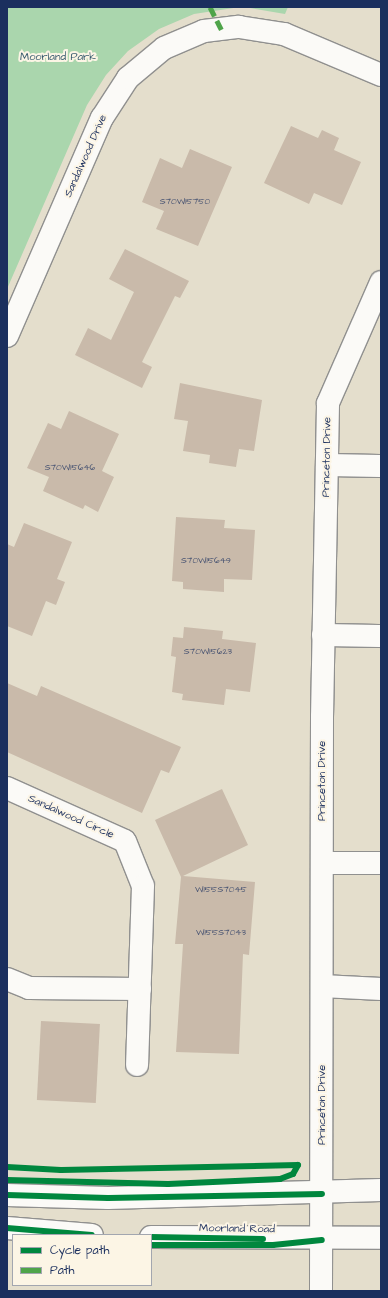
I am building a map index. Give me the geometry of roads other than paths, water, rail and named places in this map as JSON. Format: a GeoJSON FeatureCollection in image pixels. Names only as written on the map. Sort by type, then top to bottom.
{"type":"FeatureCollection","features":[{"type":"Feature","properties":{"kind":"street","name":"Sandalwood Drive"},"geometry":{"type":"LineString","coordinates":[[7,336],[102,118],[128,78],[164,48],[204,31],[239,27],[284,34],[381,75]]}},
{"type":"Feature","properties":{"kind":"street","name":"Princeton Drive"},"geometry":{"type":"LineString","coordinates":[[321,1291],[322,863],[328,403],[381,282]]}},
{"type":"Feature","properties":{"kind":"street"},"geometry":{"type":"LineString","coordinates":[[326,465],[381,466]]}},
{"type":"Feature","properties":{"kind":"street"},"geometry":{"type":"LineString","coordinates":[[324,635],[381,636]]}},
{"type":"Feature","properties":{"kind":"street","name":"Sandalwood Circle"},"geometry":{"type":"LineString","coordinates":[[8,792],[125,841],[143,886],[137,1065]]}},
{"type":"Feature","properties":{"kind":"street"},"geometry":{"type":"LineString","coordinates":[[322,863],[381,863]]}},
{"type":"Feature","properties":{"kind":"street"},"geometry":{"type":"LineString","coordinates":[[7,979],[29,988],[140,989]]}},
{"type":"Feature","properties":{"kind":"street"},"geometry":{"type":"LineString","coordinates":[[322,986],[381,990]]}},
{"type":"Feature","properties":{"kind":"street"},"geometry":{"type":"LineString","coordinates":[[7,1195],[108,1198],[322,1194],[381,1190]]}},
{"type":"Feature","properties":{"kind":"street"},"geometry":{"type":"LineString","coordinates":[[7,1228],[80,1234]]}},
{"type":"Feature","properties":{"kind":"street","name":"Moorland Road"},"geometry":{"type":"LineString","coordinates":[[152,1237],[322,1240],[381,1238]]}},
{"type":"Feature","properties":{"kind":"park label","name":"Moorland Park"},"geometry":{"type":"Point","coordinates":[58,57]}}]}
